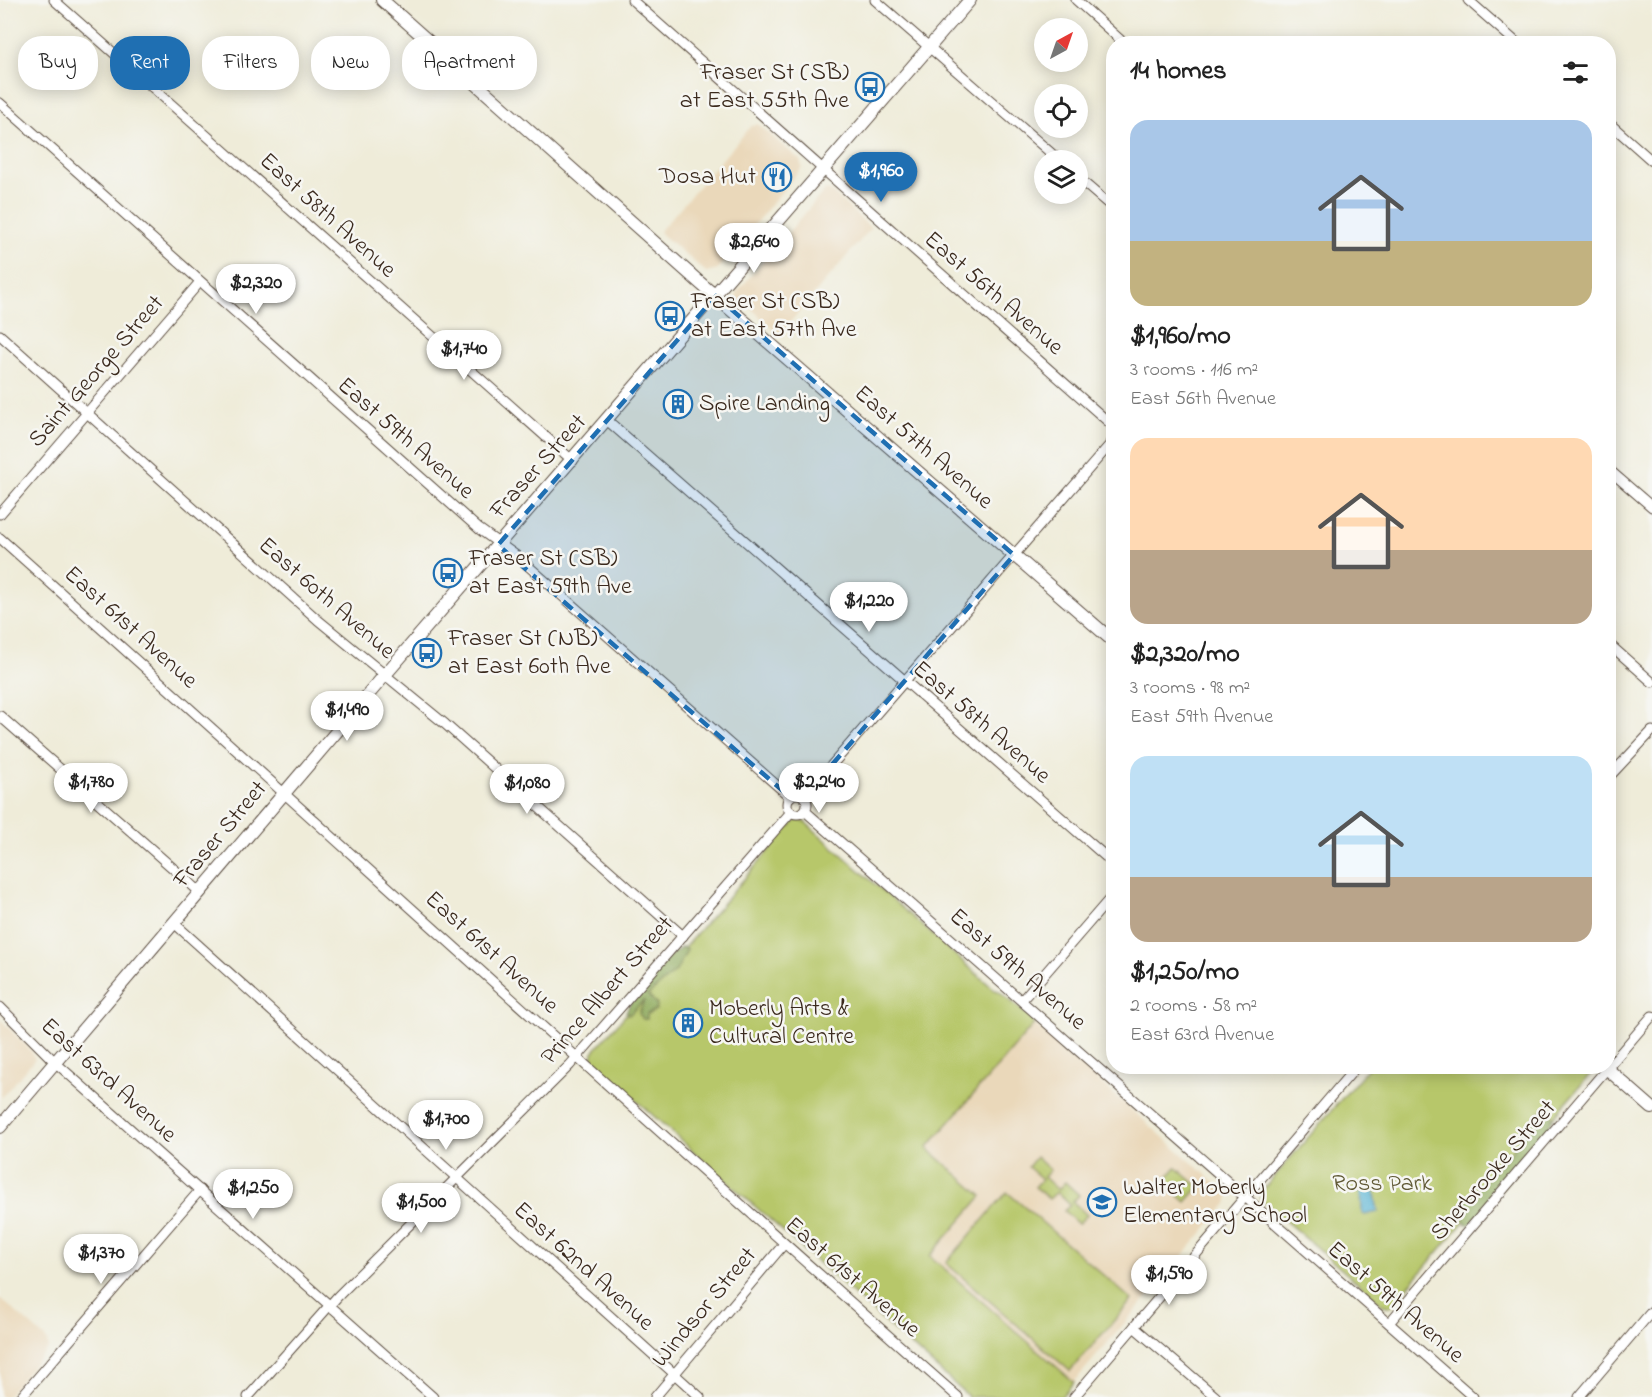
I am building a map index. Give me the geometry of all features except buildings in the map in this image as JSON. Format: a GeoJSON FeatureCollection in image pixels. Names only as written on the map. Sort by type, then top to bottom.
{"type":"FeatureCollection","features":[{"type":"Feature","properties":{"kind":"street","name":"East 58th Avenue"},"geometry":{"type":"LineString","coordinates":[[54,0],[573,461]]}},
{"type":"Feature","properties":{"kind":"street","name":"East 57th Avenue"},"geometry":{"type":"LineString","coordinates":[[382,0],[716,296],[1106,635]]}},
{"type":"Feature","properties":{"kind":"street","name":"East 56th Avenue"},"geometry":{"type":"LineString","coordinates":[[632,0],[1106,420]]}},
{"type":"Feature","properties":{"kind":"street"},"geometry":{"type":"LineString","coordinates":[[875,0],[1047,150]]}},
{"type":"Feature","properties":{"kind":"street","name":"Fraser Street"},"geometry":{"type":"LineString","coordinates":[[2,1122],[56,1063],[384,676],[608,421],[970,0]]}},
{"type":"Feature","properties":{"kind":"street"},"geometry":{"type":"LineString","coordinates":[[1076,0],[1116,36]]}},
{"type":"Feature","properties":{"kind":"street"},"geometry":{"type":"LineString","coordinates":[[1468,0],[1509,36]]}},
{"type":"Feature","properties":{"kind":"street","name":"East 59th Avenue"},"geometry":{"type":"LineString","coordinates":[[0,103],[199,283],[498,544],[525,564],[790,797]]}},
{"type":"Feature","properties":{"kind":"street"},"geometry":{"type":"LineString","coordinates":[[1616,129],[1652,161]]}},
{"type":"Feature","properties":{"kind":"street"},"geometry":{"type":"LineString","coordinates":[[1088,186],[1106,202]]}},
{"type":"Feature","properties":{"kind":"street","name":"Saint George Street"},"geometry":{"type":"LineString","coordinates":[[0,514],[199,283]]}},
{"type":"Feature","properties":{"kind":"street","name":"East 60th Avenue"},"geometry":{"type":"LineString","coordinates":[[0,335],[384,676],[436,717],[683,936]]}},
{"type":"Feature","properties":{"kind":"street","name":"East 58th Avenue"},"geometry":{"type":"LineString","coordinates":[[608,421],[1106,858]]}},
{"type":"Feature","properties":{"kind":"street"},"geometry":{"type":"LineString","coordinates":[[804,797],[1106,449]]}},
{"type":"Feature","properties":{"kind":"street"},"geometry":{"type":"LineString","coordinates":[[1616,476],[1652,507]]}},
{"type":"Feature","properties":{"kind":"street","name":"East 61st Avenue"},"geometry":{"type":"LineString","coordinates":[[0,538],[784,1244],[958,1397]]}},
{"type":"Feature","properties":{"kind":"street"},"geometry":{"type":"LineString","coordinates":[[1616,650],[1652,682]]}},
{"type":"Feature","properties":{"kind":"street"},"geometry":{"type":"LineString","coordinates":[[0,716],[200,892]]}},
{"type":"Feature","properties":{"kind":"street"},"geometry":{"type":"LineString","coordinates":[[1616,770],[1650,736]]}},
{"type":"Feature","properties":{"kind":"street"},"geometry":{"type":"LineString","coordinates":[[798,794],[804,797],[807,805],[805,811],[800,814],[791,812],[787,803],[790,797],[798,794]]}},
{"type":"Feature","properties":{"kind":"street","name":"East 59th Avenue"},"geometry":{"type":"LineString","coordinates":[[805,811],[1473,1397]]}},
{"type":"Feature","properties":{"kind":"street","name":"Prince Albert Street"},"geometry":{"type":"LineString","coordinates":[[248,1397],[330,1306],[577,1057],[791,812]]}},
{"type":"Feature","properties":{"kind":"street"},"geometry":{"type":"LineString","coordinates":[[1022,1000],[1106,903]]}},
{"type":"Feature","properties":{"kind":"street","name":"East 62nd Avenue"},"geometry":{"type":"LineString","coordinates":[[174,923],[700,1397]]}},
{"type":"Feature","properties":{"kind":"street","name":"East 63rd Avenue"},"geometry":{"type":"LineString","coordinates":[[0,1007],[56,1063],[434,1397]]}},
{"type":"Feature","properties":{"kind":"street","name":"Sherbrooke Street"},"geometry":{"type":"LineString","coordinates":[[1616,1056],[1652,1016]]}},
{"type":"Feature","properties":{"kind":"street"},"geometry":{"type":"LineString","coordinates":[[1074,1397],[1348,1074]]}},
{"type":"Feature","properties":{"kind":"street","name":"Sherbrooke Street"},"geometry":{"type":"LineString","coordinates":[[1389,1323],[1600,1074]]}},
{"type":"Feature","properties":{"kind":"street"},"geometry":{"type":"LineString","coordinates":[[1612,1074],[1652,1108]]}},
{"type":"Feature","properties":{"kind":"street"},"geometry":{"type":"LineString","coordinates":[[21,1397],[200,1190]]}},
{"type":"Feature","properties":{"kind":"street","name":"Windsor Street"},"geometry":{"type":"LineString","coordinates":[[655,1397],[784,1244]]}},
{"type":"Feature","properties":{"kind":"street"},"geometry":{"type":"LineString","coordinates":[[1579,1397],[1652,1311]]}},
{"type":"Feature","properties":{"kind":"street"},"geometry":{"type":"LineString","coordinates":[[1134,1327],[1216,1397]]}},
{"type":"Feature","properties":{"kind":"highlighted area"},"geometry":{"type":"Polygon","coordinates":[[[716,296],[1014,555],[804,797],[796,792],[790,797],[498,545],[716,296]]]}},
{"type":"Feature","properties":{"kind":"shaded area"},"geometry":{"type":"Polygon","coordinates":[[[758,124],[800,160],[802,167],[716,271],[706,272],[659,232],[751,126],[758,124]]]}},
{"type":"Feature","properties":{"kind":"shaded area"},"geometry":{"type":"Polygon","coordinates":[[[825,190],[831,191],[871,228],[779,335],[750,307],[739,303],[736,293],[825,190]]]}},
{"type":"Feature","properties":{"kind":"shaded area"},"geometry":{"type":"Polygon","coordinates":[[[0,1019],[32,1052],[35,1059],[1,1098],[0,1019]]]}},
{"type":"Feature","properties":{"kind":"shaded area","name":"Walter Moberly Elementary School"},"geometry":{"type":"Polygon","coordinates":[[[1034,1024],[1229,1195],[1227,1204],[1074,1382],[930,1256],[926,1148],[1034,1024]]]}},
{"type":"Feature","properties":{"kind":"shaded area"},"geometry":{"type":"Polygon","coordinates":[[[0,1298],[45,1338],[49,1347],[6,1397],[0,1397],[0,1298]]]}},
{"type":"Feature","properties":{"kind":"green space"},"geometry":{"type":"Polygon","coordinates":[[[798,820],[805,822],[995,990],[1032,1019],[1034,1024],[927,1148],[982,1196],[930,1256],[1074,1382],[1061,1397],[969,1397],[592,1061],[593,1052],[798,820]]]}},
{"type":"Feature","properties":{"kind":"green space"},"geometry":{"type":"Polygon","coordinates":[[[682,947],[687,950],[676,971],[648,995],[657,1005],[656,1010],[647,1014],[647,1019],[643,1019],[639,1013],[644,1000],[629,1015],[626,1012],[633,996],[641,992],[668,957],[682,947]]]}},
{"type":"Feature","properties":{"kind":"green space","name":"Ross Park"},"geometry":{"type":"Polygon","coordinates":[[[1363,1074],[1590,1074],[1391,1307],[1383,1305],[1260,1199],[1261,1192],[1363,1074]]]}},
{"type":"Feature","properties":{"kind":"green space"},"geometry":{"type":"Polygon","coordinates":[[[1546,1110],[1551,1112],[1553,1119],[1550,1123],[1551,1130],[1471,1224],[1466,1224],[1460,1211],[1464,1202],[1509,1155],[1538,1113],[1546,1110]]]}},
{"type":"Feature","properties":{"kind":"green space"},"geometry":{"type":"Polygon","coordinates":[[[1036,1157],[1050,1170],[1044,1177],[1058,1190],[1065,1182],[1079,1195],[1073,1202],[1087,1215],[1078,1224],[1064,1211],[1070,1205],[1057,1192],[1049,1199],[1035,1187],[1042,1179],[1028,1167],[1036,1157]]]}},
{"type":"Feature","properties":{"kind":"green space"},"geometry":{"type":"Polygon","coordinates":[[[1176,1167],[1199,1187],[1186,1202],[1163,1182],[1176,1167]]]}},
{"type":"Feature","properties":{"kind":"green space"},"geometry":{"type":"Polygon","coordinates":[[[1007,1192],[1132,1300],[1070,1371],[946,1263],[1007,1192]]]}},
{"type":"Feature","properties":{"kind":"water"},"geometry":{"type":"Polygon","coordinates":[[[1374,1188],[1378,1212],[1365,1215],[1362,1213],[1361,1191],[1374,1188]]]}},
{"type":"Feature","properties":{"kind":"place","name":"Fraser St (SB) at East 55th Ave"},"geometry":{"type":"Point","coordinates":[870,87]}},
{"type":"Feature","properties":{"kind":"place","name":"Dosa Hut"},"geometry":{"type":"Point","coordinates":[777,177]}},
{"type":"Feature","properties":{"kind":"place","name":"Fraser St (SB) at East 57th Ave"},"geometry":{"type":"Point","coordinates":[670,316]}},
{"type":"Feature","properties":{"kind":"place","name":"Spire Landing"},"geometry":{"type":"Point","coordinates":[678,404]}},
{"type":"Feature","properties":{"kind":"place","name":"Fraser St (SB) at East 59th Ave"},"geometry":{"type":"Point","coordinates":[448,573]}},
{"type":"Feature","properties":{"kind":"place","name":"Fraser St (NB) at East 60th Ave"},"geometry":{"type":"Point","coordinates":[427,653]}},
{"type":"Feature","properties":{"kind":"place","name":"Moberly Arts & Cultural Centre"},"geometry":{"type":"Point","coordinates":[688,1023]}},
{"type":"Feature","properties":{"kind":"place","name":"Walter Moberly Elementary School"},"geometry":{"type":"Point","coordinates":[1102,1202]}}]}
